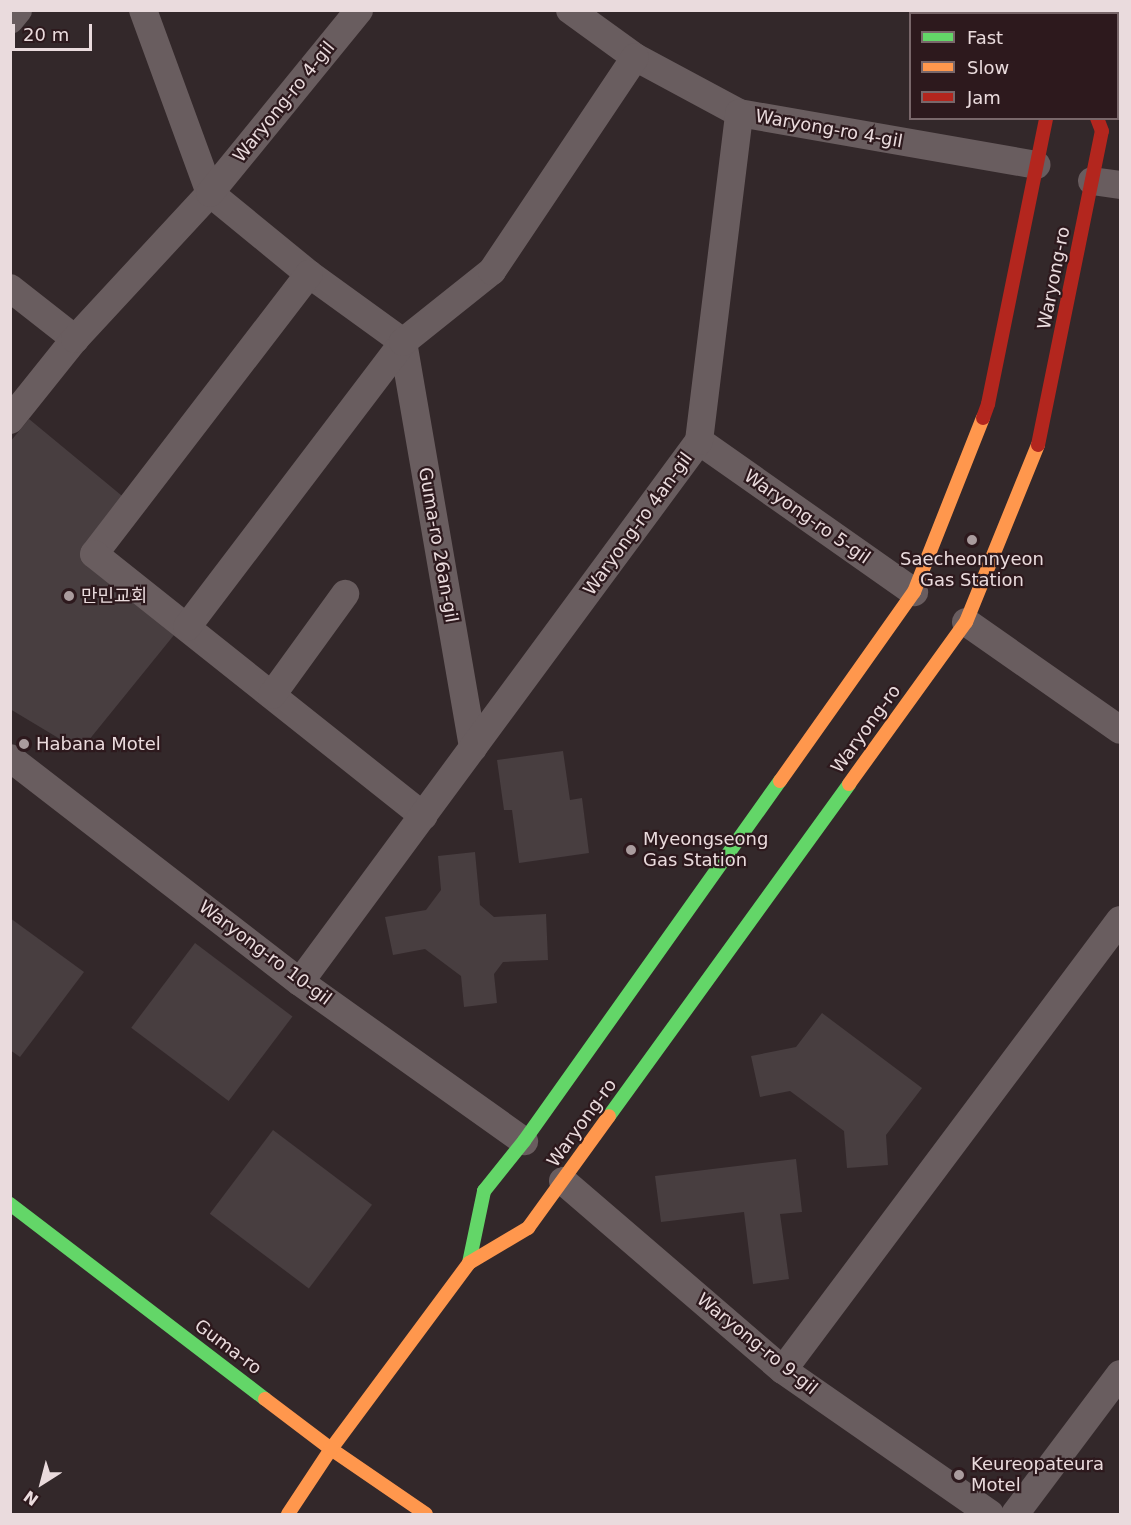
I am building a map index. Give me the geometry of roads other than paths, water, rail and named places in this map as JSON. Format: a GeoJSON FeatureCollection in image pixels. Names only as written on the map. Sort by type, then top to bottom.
{"type":"FeatureCollection","features":[{"type":"Feature","properties":{"kind":"main road","name":"Waryong-ro"},"geometry":{"type":"LineString","coordinates":[[469,1263],[484,1191],[524,1141],[914,592],[988,404],[1046,120]]}},
{"type":"Feature","properties":{"kind":"main road","name":"Waryong-ro"},"geometry":{"type":"LineString","coordinates":[[288,1515],[331,1449],[469,1263],[528,1228],[966,622],[1036,456],[1102,131],[1098,120]]}},
{"type":"Feature","properties":{"kind":"main road","name":"Guma-ro"},"geometry":{"type":"LineString","coordinates":[[10,1204],[331,1449],[426,1515]]}},
{"type":"Feature","properties":{"kind":"street"},"geometry":{"type":"LineString","coordinates":[[10,20],[18,10]]}},
{"type":"Feature","properties":{"kind":"street"},"geometry":{"type":"LineString","coordinates":[[143,10],[210,193],[309,274],[403,342]]}},
{"type":"Feature","properties":{"kind":"street","name":"Waryong-ro 4-gil"},"geometry":{"type":"LineString","coordinates":[[210,193],[359,10]]}},
{"type":"Feature","properties":{"kind":"street","name":"Waryong-ro 4-gil"},"geometry":{"type":"LineString","coordinates":[[570,10],[635,57],[739,113],[1036,165]]}},
{"type":"Feature","properties":{"kind":"street"},"geometry":{"type":"LineString","coordinates":[[187,627],[403,342],[492,271],[635,57]]}},
{"type":"Feature","properties":{"kind":"street","name":"Waryong-ro 4an-gil"},"geometry":{"type":"LineString","coordinates":[[300,982],[699,441],[739,113]]}},
{"type":"Feature","properties":{"kind":"street"},"geometry":{"type":"LineString","coordinates":[[1092,181],[1120,186]]}},
{"type":"Feature","properties":{"kind":"street"},"geometry":{"type":"LineString","coordinates":[[10,420],[75,339],[210,193]]}},
{"type":"Feature","properties":{"kind":"street"},"geometry":{"type":"LineString","coordinates":[[309,274],[94,554],[423,816]]}},
{"type":"Feature","properties":{"kind":"street"},"geometry":{"type":"LineString","coordinates":[[10,288],[75,339]]}},
{"type":"Feature","properties":{"kind":"street","name":"Guma-ro 26an-gil"},"geometry":{"type":"LineString","coordinates":[[403,342],[473,748]]}},
{"type":"Feature","properties":{"kind":"street","name":"Waryong-ro 5-gil"},"geometry":{"type":"LineString","coordinates":[[699,441],[914,592]]}},
{"type":"Feature","properties":{"kind":"street"},"geometry":{"type":"LineString","coordinates":[[272,695],[345,594]]}},
{"type":"Feature","properties":{"kind":"street"},"geometry":{"type":"LineString","coordinates":[[966,622],[1120,730]]}},
{"type":"Feature","properties":{"kind":"street","name":"Waryong-ro 10-gil"},"geometry":{"type":"LineString","coordinates":[[10,758],[300,982],[524,1141]]}},
{"type":"Feature","properties":{"kind":"street"},"geometry":{"type":"LineString","coordinates":[[783,1370],[1120,920]]}},
{"type":"Feature","properties":{"kind":"street","name":"Waryong-ro 9-gil"},"geometry":{"type":"LineString","coordinates":[[563,1181],[783,1370],[990,1515]]}},
{"type":"Feature","properties":{"kind":"street"},"geometry":{"type":"LineString","coordinates":[[1015,1515],[1120,1374]]}},
{"type":"Feature","properties":{"kind":"place","name":"Saecheonnyeon Gas Station"},"geometry":{"type":"Point","coordinates":[972,540]}},
{"type":"Feature","properties":{"kind":"place","name":"만민교회"},"geometry":{"type":"Point","coordinates":[69,596]}},
{"type":"Feature","properties":{"kind":"place","name":"Habana Motel"},"geometry":{"type":"Point","coordinates":[24,744]}},
{"type":"Feature","properties":{"kind":"place","name":"Myeongseong Gas Station"},"geometry":{"type":"Point","coordinates":[631,850]}},
{"type":"Feature","properties":{"kind":"place","name":"Keureopateura Motel"},"geometry":{"type":"Point","coordinates":[959,1475]}}]}
